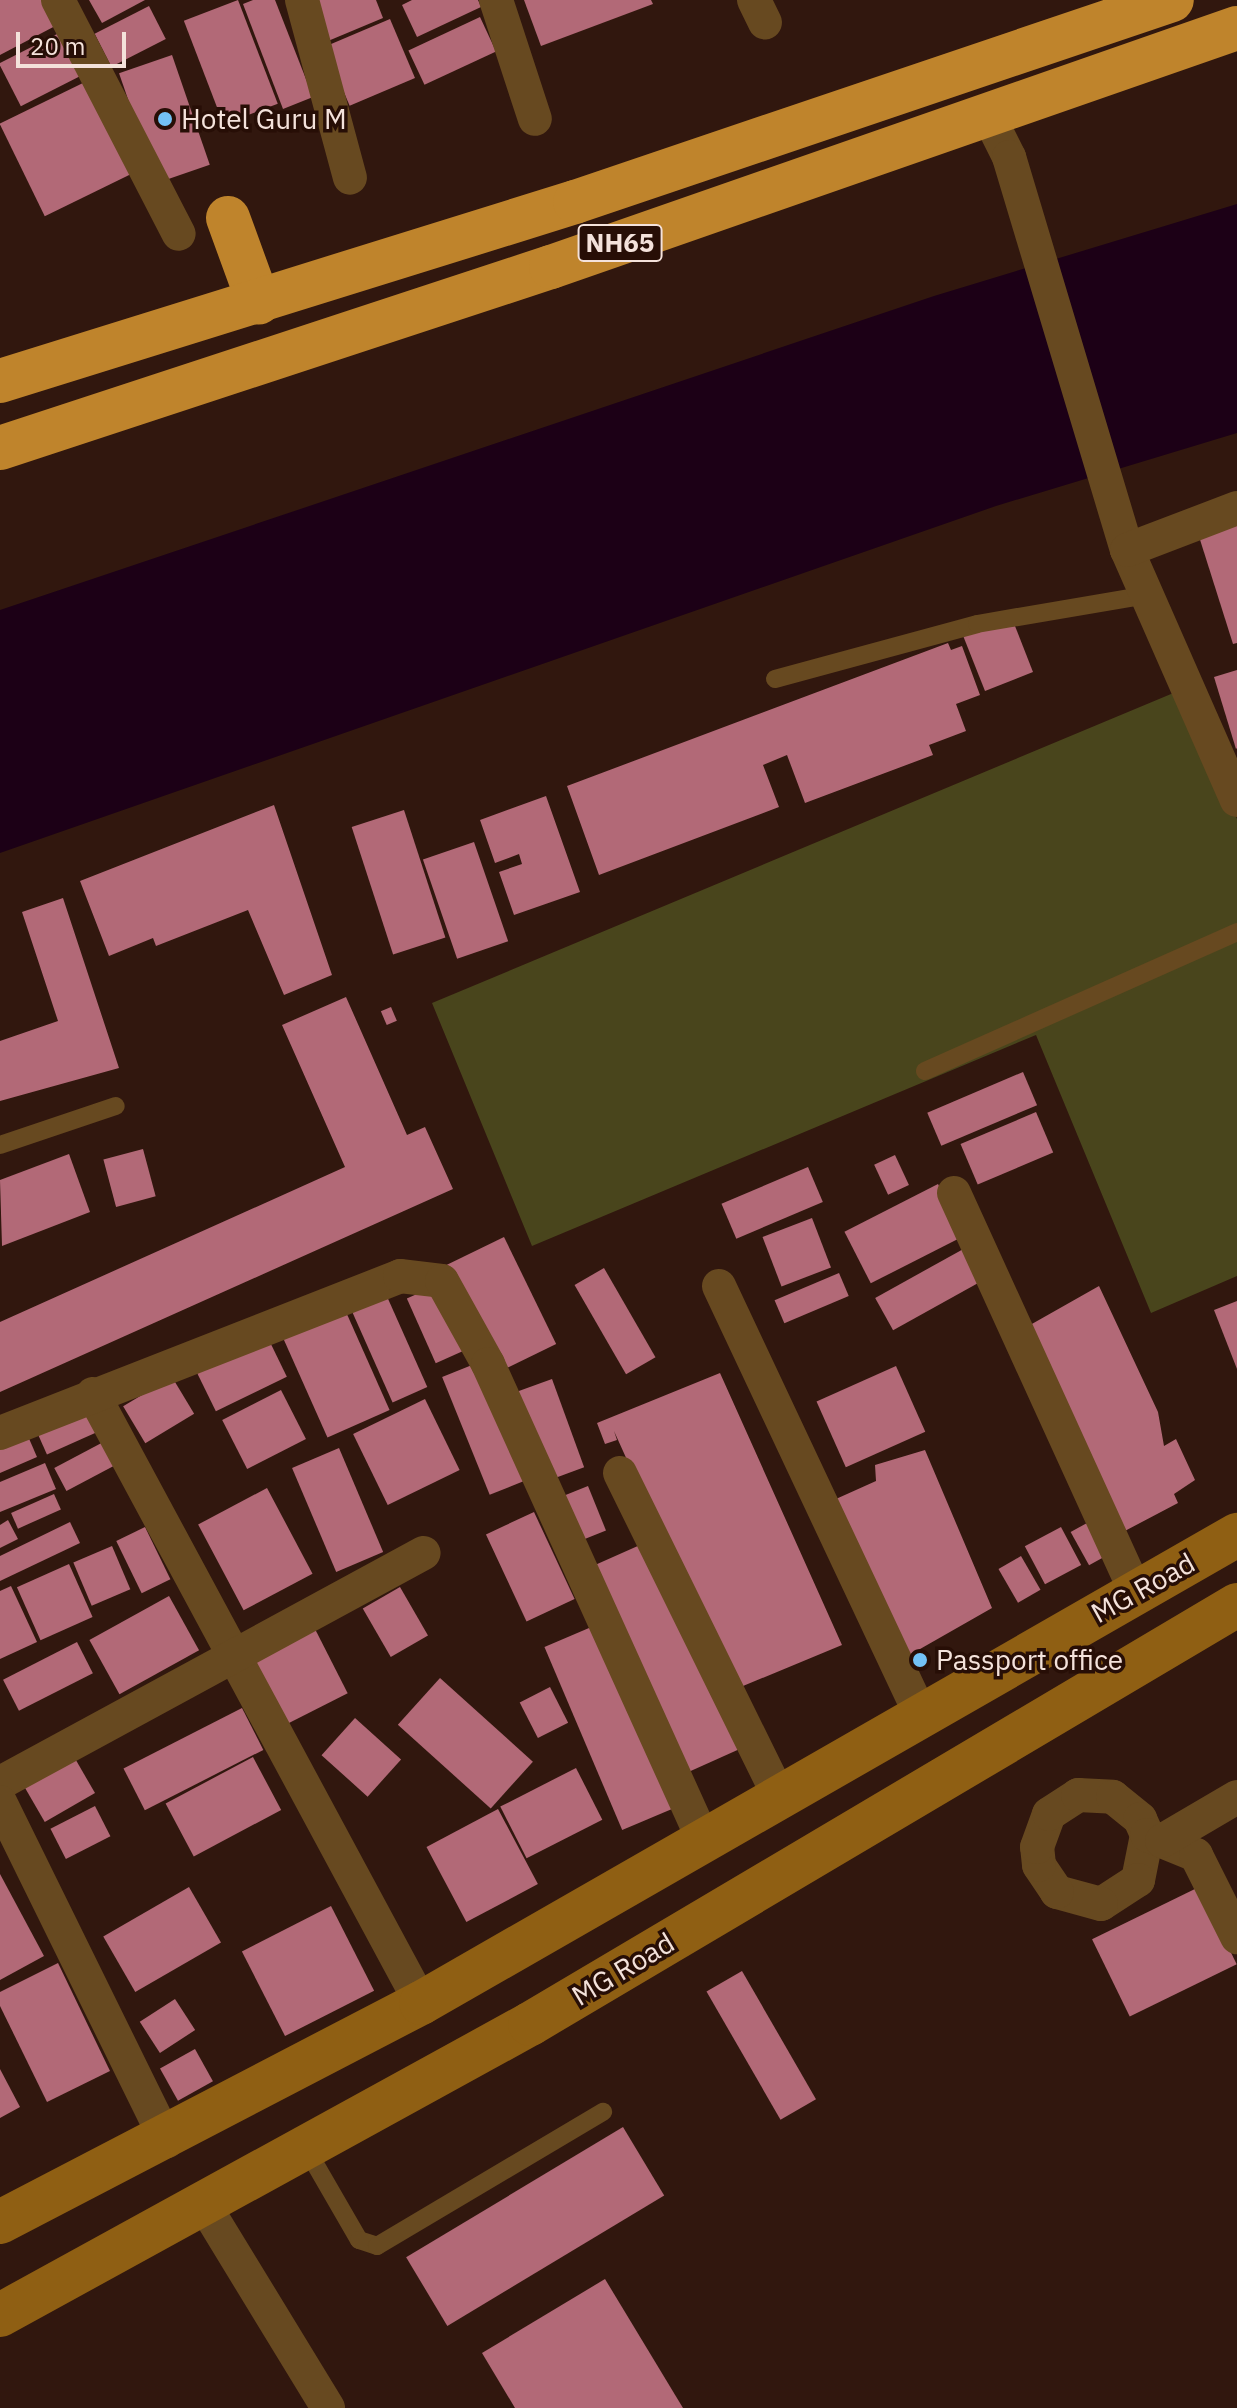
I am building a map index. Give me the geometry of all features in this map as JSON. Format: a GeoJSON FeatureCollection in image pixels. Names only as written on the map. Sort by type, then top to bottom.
{"type":"FeatureCollection","features":[{"type":"Feature","properties":{"kind":"highway","name":"NH65"},"geometry":{"type":"LineString","coordinates":[[0,381],[259,303],[1172,0]]}},
{"type":"Feature","properties":{"kind":"highway","name":"NH65"},"geometry":{"type":"LineString","coordinates":[[0,448],[989,117],[1237,28]]}},
{"type":"Feature","properties":{"kind":"highway"},"geometry":{"type":"LineString","coordinates":[[228,218],[259,303]]}},
{"type":"Feature","properties":{"kind":"main road","name":"MG Road"},"geometry":{"type":"LineString","coordinates":[[0,2222],[167,2141],[421,2003],[778,1794],[1237,1535]]}},
{"type":"Feature","properties":{"kind":"main road","name":"MG Road"},"geometry":{"type":"LineString","coordinates":[[0,2315],[203,2203],[307,2150],[870,1827],[1237,1605]]}},
{"type":"Feature","properties":{"kind":"street"},"geometry":{"type":"LineString","coordinates":[[58,0],[179,234]]}},
{"type":"Feature","properties":{"kind":"street"},"geometry":{"type":"LineString","coordinates":[[302,0],[350,178]]}},
{"type":"Feature","properties":{"kind":"street"},"geometry":{"type":"LineString","coordinates":[[496,0],[535,119]]}},
{"type":"Feature","properties":{"kind":"street"},"geometry":{"type":"LineString","coordinates":[[989,117],[1009,157],[1124,538],[1237,800]]}},
{"type":"Feature","properties":{"kind":"street"},"geometry":{"type":"LineString","coordinates":[[1124,538],[1237,508]]}},
{"type":"Feature","properties":{"kind":"street"},"geometry":{"type":"LineString","coordinates":[[954,1193],[1136,1592]]}},
{"type":"Feature","properties":{"kind":"street"},"geometry":{"type":"LineString","coordinates":[[0,1433],[400,1276],[442,1281],[488,1364],[703,1839]]}},
{"type":"Feature","properties":{"kind":"street"},"geometry":{"type":"LineString","coordinates":[[719,1286],[920,1714]]}},
{"type":"Feature","properties":{"kind":"street"},"geometry":{"type":"LineString","coordinates":[[93,1394],[233,1662],[421,2003]]}},
{"type":"Feature","properties":{"kind":"street"},"geometry":{"type":"LineString","coordinates":[[620,1473],[778,1794]]}},
{"type":"Feature","properties":{"kind":"street"},"geometry":{"type":"LineString","coordinates":[[0,1783],[233,1662],[424,1553]]}},
{"type":"Feature","properties":{"kind":"street"},"geometry":{"type":"LineString","coordinates":[[1237,1797],[1154,1838],[1196,1855],[1237,1937]]}},
{"type":"Feature","properties":{"kind":"street"},"geometry":{"type":"LineString","coordinates":[[0,1802],[167,2141]]}},
{"type":"Feature","properties":{"kind":"street"},"geometry":{"type":"LineString","coordinates":[[203,2203],[328,2408]]}},
{"type":"Feature","properties":{"kind":"lane"},"geometry":{"type":"LineString","coordinates":[[775,679],[977,624],[1147,595]]}},
{"type":"Feature","properties":{"kind":"lane"},"geometry":{"type":"LineString","coordinates":[[925,1071],[1237,932]]}},
{"type":"Feature","properties":{"kind":"lane"},"geometry":{"type":"LineString","coordinates":[[0,1145],[116,1106]]}},
{"type":"Feature","properties":{"kind":"lane"},"geometry":{"type":"LineString","coordinates":[[307,2150],[359,2240],[377,2246],[603,2112]]}},
{"type":"Feature","properties":{"kind":"shaded area"},"geometry":{"type":"Polygon","coordinates":[[[1237,204],[1237,433],[996,506],[0,853],[0,610],[934,296],[1237,204]]]}},
{"type":"Feature","properties":{"kind":"shaded area"},"geometry":{"type":"Polygon","coordinates":[[[1183,689],[1237,819],[1237,1276],[1151,1313],[1036,1035],[532,1246],[432,1003],[1183,689]]]}},
{"type":"Feature","properties":{"kind":"building"},"geometry":{"type":"Polygon","coordinates":[[[0,0],[46,0],[59,24],[0,55],[0,0]]]}},
{"type":"Feature","properties":{"kind":"building"},"geometry":{"type":"Polygon","coordinates":[[[89,0],[145,0],[102,23],[89,0]]]}},
{"type":"Feature","properties":{"kind":"building"},"geometry":{"type":"Polygon","coordinates":[[[238,0],[278,104],[224,124],[184,21],[238,0]]]}},
{"type":"Feature","properties":{"kind":"building"},"geometry":{"type":"Polygon","coordinates":[[[253,0],[275,0],[313,97],[283,109],[243,4],[253,0]]]}},
{"type":"Feature","properties":{"kind":"building"},"geometry":{"type":"Polygon","coordinates":[[[312,0],[376,0],[383,18],[328,41],[312,0]]]}},
{"type":"Feature","properties":{"kind":"building"},"geometry":{"type":"Polygon","coordinates":[[[412,0],[478,0],[481,7],[417,37],[402,5],[412,0]]]}},
{"type":"Feature","properties":{"kind":"building"},"geometry":{"type":"Polygon","coordinates":[[[524,0],[651,0],[653,4],[541,46],[524,0]]]}},
{"type":"Feature","properties":{"kind":"building"},"geometry":{"type":"Polygon","coordinates":[[[149,6],[166,39],[111,67],[95,34],[149,6]]]}},
{"type":"Feature","properties":{"kind":"building"},"geometry":{"type":"Polygon","coordinates":[[[480,17],[496,51],[424,85],[408,50],[480,17]]]}},
{"type":"Feature","properties":{"kind":"building"},"geometry":{"type":"Polygon","coordinates":[[[390,19],[415,78],[350,106],[325,47],[390,19]]]}},
{"type":"Feature","properties":{"kind":"building"},"geometry":{"type":"Polygon","coordinates":[[[65,30],[87,73],[21,106],[0,63],[65,30]]]}},
{"type":"Feature","properties":{"kind":"building"},"geometry":{"type":"Polygon","coordinates":[[[172,55],[210,165],[157,183],[119,73],[172,55]]]}},
{"type":"Feature","properties":{"kind":"building"},"geometry":{"type":"Polygon","coordinates":[[[85,82],[130,175],[45,216],[0,123],[85,82]]]}},
{"type":"Feature","properties":{"kind":"building"},"geometry":{"type":"Polygon","coordinates":[[[1237,514],[1237,643],[1233,644],[1196,527],[1237,514]]]}},
{"type":"Feature","properties":{"kind":"building"},"geometry":{"type":"Polygon","coordinates":[[[1015,626],[1033,672],[985,691],[962,633],[1015,626]]]}},
{"type":"Feature","properties":{"kind":"building"},"geometry":{"type":"Polygon","coordinates":[[[948,643],[951,650],[962,646],[980,695],[956,704],[966,731],[929,745],[933,755],[805,803],[787,755],[763,765],[779,807],[599,875],[567,786],[948,643]]]}},
{"type":"Feature","properties":{"kind":"building"},"geometry":{"type":"Polygon","coordinates":[[[1237,670],[1237,748],[1236,749],[1214,677],[1237,670]]]}},
{"type":"Feature","properties":{"kind":"building"},"geometry":{"type":"Polygon","coordinates":[[[546,796],[580,892],[514,915],[499,872],[522,864],[519,854],[495,863],[480,820],[546,796]]]}},
{"type":"Feature","properties":{"kind":"building"},"geometry":{"type":"Polygon","coordinates":[[[274,805],[332,975],[284,995],[248,910],[156,946],[153,938],[109,956],[80,881],[274,805]]]}},
{"type":"Feature","properties":{"kind":"building"},"geometry":{"type":"Polygon","coordinates":[[[404,810],[445,937],[393,954],[352,827],[404,810]]]}},
{"type":"Feature","properties":{"kind":"building"},"geometry":{"type":"Polygon","coordinates":[[[474,842],[508,941],[457,959],[423,860],[474,842]]]}},
{"type":"Feature","properties":{"kind":"building"},"geometry":{"type":"Polygon","coordinates":[[[63,898],[119,1068],[0,1101],[0,1041],[58,1021],[22,912],[63,898]]]}},
{"type":"Feature","properties":{"kind":"building"},"geometry":{"type":"Polygon","coordinates":[[[346,997],[407,1135],[425,1127],[453,1189],[0,1392],[0,1322],[345,1167],[282,1025],[346,997]]]}},
{"type":"Feature","properties":{"kind":"building"},"geometry":{"type":"Polygon","coordinates":[[[391,1007],[397,1021],[387,1025],[381,1011],[391,1007]]]}},
{"type":"Feature","properties":{"kind":"building"},"geometry":{"type":"Polygon","coordinates":[[[1023,1072],[1037,1105],[941,1146],[927,1113],[1023,1072]]]}},
{"type":"Feature","properties":{"kind":"building"},"geometry":{"type":"Polygon","coordinates":[[[1036,1112],[1053,1153],[978,1185],[961,1144],[1036,1112]]]}},
{"type":"Feature","properties":{"kind":"building"},"geometry":{"type":"Polygon","coordinates":[[[143,1149],[156,1196],[116,1207],[103,1160],[143,1149]]]}},
{"type":"Feature","properties":{"kind":"building"},"geometry":{"type":"Polygon","coordinates":[[[69,1154],[90,1212],[2,1246],[0,1180],[69,1154]]]}},
{"type":"Feature","properties":{"kind":"building"},"geometry":{"type":"Polygon","coordinates":[[[895,1155],[909,1185],[888,1195],[874,1165],[895,1155]]]}},
{"type":"Feature","properties":{"kind":"building"},"geometry":{"type":"Polygon","coordinates":[[[808,1167],[823,1202],[736,1239],[721,1204],[808,1167]]]}},
{"type":"Feature","properties":{"kind":"building"},"geometry":{"type":"Polygon","coordinates":[[[938,1184],[964,1236],[871,1283],[844,1232],[938,1184]]]}},
{"type":"Feature","properties":{"kind":"building"},"geometry":{"type":"Polygon","coordinates":[[[812,1218],[831,1267],[782,1286],[763,1237],[812,1218]]]}},
{"type":"Feature","properties":{"kind":"building"},"geometry":{"type":"Polygon","coordinates":[[[504,1237],[556,1344],[499,1372],[446,1265],[504,1237]]]}},
{"type":"Feature","properties":{"kind":"building"},"geometry":{"type":"Polygon","coordinates":[[[967,1247],[985,1279],[893,1330],[875,1298],[967,1247]]]}},
{"type":"Feature","properties":{"kind":"building"},"geometry":{"type":"Polygon","coordinates":[[[604,1268],[656,1357],[626,1374],[575,1285],[604,1268]]]}},
{"type":"Feature","properties":{"kind":"building"},"geometry":{"type":"Polygon","coordinates":[[[839,1273],[849,1296],[784,1323],[775,1300],[839,1273]]]}},
{"type":"Feature","properties":{"kind":"building"},"geometry":{"type":"Polygon","coordinates":[[[437,1285],[466,1350],[436,1363],[407,1298],[437,1285]]]}},
{"type":"Feature","properties":{"kind":"building"},"geometry":{"type":"Polygon","coordinates":[[[1099,1286],[1158,1412],[1164,1446],[1176,1439],[1195,1480],[1174,1494],[1178,1503],[1121,1533],[1023,1329],[1099,1286]]]}},
{"type":"Feature","properties":{"kind":"building"},"geometry":{"type":"Polygon","coordinates":[[[385,1292],[427,1387],[393,1402],[350,1307],[385,1292]]]}},
{"type":"Feature","properties":{"kind":"building"},"geometry":{"type":"Polygon","coordinates":[[[1237,1301],[1237,1369],[1214,1310],[1237,1301]]]}},
{"type":"Feature","properties":{"kind":"building"},"geometry":{"type":"Polygon","coordinates":[[[342,1303],[390,1410],[327,1438],[280,1331],[342,1303]]]}},
{"type":"Feature","properties":{"kind":"building"},"geometry":{"type":"Polygon","coordinates":[[[268,1338],[287,1377],[216,1411],[197,1373],[268,1338]]]}},
{"type":"Feature","properties":{"kind":"building"},"geometry":{"type":"Polygon","coordinates":[[[482,1361],[530,1479],[490,1495],[442,1377],[482,1361]]]}},
{"type":"Feature","properties":{"kind":"building"},"geometry":{"type":"Polygon","coordinates":[[[896,1366],[925,1432],[846,1467],[817,1401],[896,1366]]]}},
{"type":"Feature","properties":{"kind":"building"},"geometry":{"type":"Polygon","coordinates":[[[720,1373],[842,1645],[731,1691],[614,1431],[617,1440],[605,1444],[597,1423],[720,1373]]]}},
{"type":"Feature","properties":{"kind":"building"},"geometry":{"type":"Polygon","coordinates":[[[172,1377],[194,1414],[145,1443],[123,1406],[172,1377]]]}},
{"type":"Feature","properties":{"kind":"building"},"geometry":{"type":"Polygon","coordinates":[[[552,1379],[584,1467],[550,1480],[518,1391],[552,1379]]]}},
{"type":"Feature","properties":{"kind":"building"},"geometry":{"type":"Polygon","coordinates":[[[281,1390],[306,1439],[247,1469],[222,1420],[281,1390]]]}},
{"type":"Feature","properties":{"kind":"building"},"geometry":{"type":"Polygon","coordinates":[[[425,1399],[460,1470],[388,1505],[353,1434],[425,1399]]]}},
{"type":"Feature","properties":{"kind":"building"},"geometry":{"type":"Polygon","coordinates":[[[86,1402],[99,1431],[47,1454],[34,1425],[86,1402]]]}},
{"type":"Feature","properties":{"kind":"building"},"geometry":{"type":"Polygon","coordinates":[[[24,1427],[37,1457],[0,1473],[0,1437],[24,1427]]]}},
{"type":"Feature","properties":{"kind":"building"},"geometry":{"type":"Polygon","coordinates":[[[109,1439],[121,1462],[66,1491],[54,1468],[109,1439]]]}},
{"type":"Feature","properties":{"kind":"building"},"geometry":{"type":"Polygon","coordinates":[[[339,1448],[383,1552],[336,1572],[292,1468],[339,1448]]]}},
{"type":"Feature","properties":{"kind":"building"},"geometry":{"type":"Polygon","coordinates":[[[925,1450],[992,1608],[899,1661],[827,1503],[876,1481],[875,1465],[925,1450]]]}},
{"type":"Feature","properties":{"kind":"building"},"geometry":{"type":"Polygon","coordinates":[[[45,1463],[56,1489],[0,1512],[0,1482],[45,1463]]]}},
{"type":"Feature","properties":{"kind":"building"},"geometry":{"type":"Polygon","coordinates":[[[588,1486],[606,1531],[570,1545],[552,1501],[588,1486]]]}},
{"type":"Feature","properties":{"kind":"building"},"geometry":{"type":"Polygon","coordinates":[[[267,1488],[313,1574],[244,1610],[198,1525],[267,1488]]]}},
{"type":"Feature","properties":{"kind":"building"},"geometry":{"type":"Polygon","coordinates":[[[54,1494],[61,1510],[18,1529],[11,1513],[54,1494]]]}},
{"type":"Feature","properties":{"kind":"building"},"geometry":{"type":"Polygon","coordinates":[[[534,1512],[575,1599],[527,1621],[486,1534],[534,1512]]]}},
{"type":"Feature","properties":{"kind":"building"},"geometry":{"type":"Polygon","coordinates":[[[1096,1518],[1114,1551],[1089,1565],[1071,1532],[1096,1518]]]}},
{"type":"Feature","properties":{"kind":"building"},"geometry":{"type":"Polygon","coordinates":[[[8,1520],[18,1539],[0,1548],[0,1525],[8,1520]]]}},
{"type":"Feature","properties":{"kind":"building"},"geometry":{"type":"Polygon","coordinates":[[[70,1522],[80,1543],[0,1581],[0,1556],[70,1522]]]}},
{"type":"Feature","properties":{"kind":"building"},"geometry":{"type":"Polygon","coordinates":[[[145,1527],[170,1579],[142,1593],[116,1541],[145,1527]]]}},
{"type":"Feature","properties":{"kind":"building"},"geometry":{"type":"Polygon","coordinates":[[[1061,1527],[1081,1565],[1045,1584],[1025,1546],[1061,1527]]]}},
{"type":"Feature","properties":{"kind":"building"},"geometry":{"type":"Polygon","coordinates":[[[649,1541],[741,1748],[683,1774],[591,1567],[649,1541]]]}},
{"type":"Feature","properties":{"kind":"building"},"geometry":{"type":"Polygon","coordinates":[[[112,1546],[130,1589],[92,1606],[73,1562],[112,1546]]]}},
{"type":"Feature","properties":{"kind":"building"},"geometry":{"type":"Polygon","coordinates":[[[1021,1556],[1040,1590],[1018,1603],[998,1569],[1021,1556]]]}},
{"type":"Feature","properties":{"kind":"building"},"geometry":{"type":"Polygon","coordinates":[[[69,1564],[93,1617],[41,1640],[17,1587],[69,1564]]]}},
{"type":"Feature","properties":{"kind":"building"},"geometry":{"type":"Polygon","coordinates":[[[11,1586],[37,1642],[0,1659],[0,1591],[11,1586]]]}},
{"type":"Feature","properties":{"kind":"building"},"geometry":{"type":"Polygon","coordinates":[[[400,1587],[428,1635],[391,1657],[363,1608],[400,1587]]]}},
{"type":"Feature","properties":{"kind":"building"},"geometry":{"type":"Polygon","coordinates":[[[169,1596],[199,1650],[119,1694],[89,1640],[169,1596]]]}},
{"type":"Feature","properties":{"kind":"building"},"geometry":{"type":"Polygon","coordinates":[[[596,1625],[674,1808],[622,1830],[544,1647],[596,1625]]]}},
{"type":"Feature","properties":{"kind":"building"},"geometry":{"type":"Polygon","coordinates":[[[315,1629],[348,1693],[284,1726],[251,1662],[315,1629]]]}},
{"type":"Feature","properties":{"kind":"building"},"geometry":{"type":"Polygon","coordinates":[[[77,1642],[93,1673],[19,1711],[3,1680],[77,1642]]]}},
{"type":"Feature","properties":{"kind":"building"},"geometry":{"type":"Polygon","coordinates":[[[440,1678],[533,1762],[491,1808],[398,1725],[440,1678]]]}},
{"type":"Feature","properties":{"kind":"building"},"geometry":{"type":"Polygon","coordinates":[[[550,1687],[568,1723],[538,1738],[520,1702],[550,1687]]]}},
{"type":"Feature","properties":{"kind":"building"},"geometry":{"type":"Polygon","coordinates":[[[242,1708],[263,1750],[145,1810],[123,1768],[242,1708]]]}},
{"type":"Feature","properties":{"kind":"building"},"geometry":{"type":"Polygon","coordinates":[[[355,1718],[401,1759],[368,1797],[322,1755],[355,1718]]]}},
{"type":"Feature","properties":{"kind":"building"},"geometry":{"type":"Polygon","coordinates":[[[73,1755],[95,1793],[45,1822],[23,1784],[73,1755]]]}},
{"type":"Feature","properties":{"kind":"building"},"geometry":{"type":"Polygon","coordinates":[[[253,1757],[281,1810],[194,1856],[166,1803],[253,1757]]]}},
{"type":"Feature","properties":{"kind":"building"},"geometry":{"type":"Polygon","coordinates":[[[576,1768],[602,1820],[527,1858],[500,1807],[576,1768]]]}},
{"type":"Feature","properties":{"kind":"building"},"geometry":{"type":"Polygon","coordinates":[[[95,1806],[110,1836],[66,1859],[50,1829],[95,1806]]]}},
{"type":"Feature","properties":{"kind":"building"},"geometry":{"type":"Polygon","coordinates":[[[498,1809],[538,1884],[466,1922],[426,1847],[498,1809]]]}},
{"type":"Feature","properties":{"kind":"building"},"geometry":{"type":"Polygon","coordinates":[[[0,1874],[44,1956],[0,1980],[0,1874]]]}},
{"type":"Feature","properties":{"kind":"building"},"geometry":{"type":"Polygon","coordinates":[[[189,1887],[221,1942],[135,1992],[103,1936],[189,1887]]]}},
{"type":"Feature","properties":{"kind":"building"},"geometry":{"type":"Polygon","coordinates":[[[1199,1887],[1237,1964],[1130,2016],[1092,1939],[1199,1887]]]}},
{"type":"Feature","properties":{"kind":"building"},"geometry":{"type":"Polygon","coordinates":[[[331,1906],[374,1991],[285,2036],[242,1951],[331,1906]]]}},
{"type":"Feature","properties":{"kind":"building"},"geometry":{"type":"Polygon","coordinates":[[[58,1963],[110,2071],[47,2102],[0,2006],[0,1992],[58,1963]]]}},
{"type":"Feature","properties":{"kind":"building"},"geometry":{"type":"Polygon","coordinates":[[[742,1971],[816,2099],[780,2120],[706,1992],[742,1971]]]}},
{"type":"Feature","properties":{"kind":"building"},"geometry":{"type":"Polygon","coordinates":[[[175,1999],[195,2030],[160,2053],[140,2022],[175,1999]]]}},
{"type":"Feature","properties":{"kind":"building"},"geometry":{"type":"Polygon","coordinates":[[[195,2049],[213,2081],[178,2101],[160,2068],[195,2049]]]}},
{"type":"Feature","properties":{"kind":"building"},"geometry":{"type":"Polygon","coordinates":[[[0,2069],[20,2107],[0,2118],[0,2069]]]}},
{"type":"Feature","properties":{"kind":"building"},"geometry":{"type":"Polygon","coordinates":[[[623,2127],[664,2196],[447,2326],[406,2257],[623,2127]]]}},
{"type":"Feature","properties":{"kind":"building"},"geometry":{"type":"Polygon","coordinates":[[[605,2279],[683,2408],[515,2408],[482,2353],[605,2279]]]}},
{"type":"Feature","properties":{"kind":"place","name":"Hotel Guru M"},"geometry":{"type":"Point","coordinates":[165,119]}},
{"type":"Feature","properties":{"kind":"place","name":"Passport office"},"geometry":{"type":"Point","coordinates":[920,1660]}}]}
